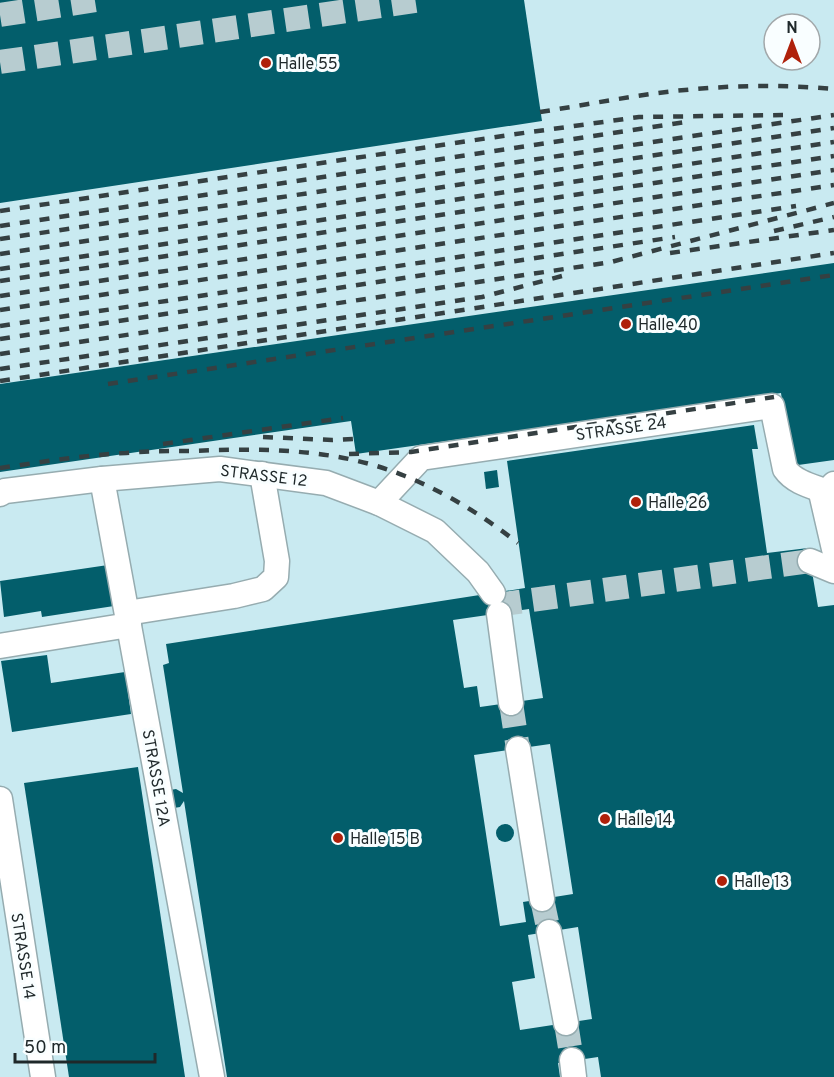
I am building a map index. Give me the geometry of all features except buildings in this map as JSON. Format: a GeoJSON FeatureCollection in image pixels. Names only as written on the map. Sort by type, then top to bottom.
{"type":"FeatureCollection","features":[{"type":"Feature","properties":{"kind":"street","name":"STRASSE 24"},"geometry":{"type":"LineString","coordinates":[[379,503],[421,458],[772,406],[785,469],[789,475],[801,481],[830,487]]}},
{"type":"Feature","properties":{"kind":"street","name":"STRASSE 12"},"geometry":{"type":"LineString","coordinates":[[0,494],[102,479],[220,469],[326,483],[379,503],[435,531],[478,572],[496,603],[511,703]]}},
{"type":"Feature","properties":{"kind":"street"},"geometry":{"type":"LineString","coordinates":[[0,646],[263,589],[276,577],[277,561],[262,474]]}},
{"type":"Feature","properties":{"kind":"street","name":"STRASSE 12A"},"geometry":{"type":"LineString","coordinates":[[102,479],[212,1077]]}},
{"type":"Feature","properties":{"kind":"street"},"geometry":{"type":"LineString","coordinates":[[830,487],[822,497],[834,549]]}},
{"type":"Feature","properties":{"kind":"street"},"geometry":{"type":"LineString","coordinates":[[810,561],[834,571]]}},
{"type":"Feature","properties":{"kind":"street"},"geometry":{"type":"LineString","coordinates":[[518,748],[542,899]]}},
{"type":"Feature","properties":{"kind":"street","name":"STRASSE 14"},"geometry":{"type":"LineString","coordinates":[[0,799],[7,892],[43,1077]]}},
{"type":"Feature","properties":{"kind":"street"},"geometry":{"type":"LineString","coordinates":[[549,932],[566,1023]]}},
{"type":"Feature","properties":{"kind":"shaded area"},"geometry":{"type":"Polygon","coordinates":[[[0,0],[834,0],[834,1077],[0,1077],[0,0]]]}},
{"type":"Feature","properties":{"kind":"tunnel"},"geometry":{"type":"LineString","coordinates":[[0,15],[96,0]]}},
{"type":"Feature","properties":{"kind":"tunnel"},"geometry":{"type":"LineString","coordinates":[[0,62],[422,0]]}},
{"type":"Feature","properties":{"kind":"tunnel"},"geometry":{"type":"LineString","coordinates":[[497,605],[810,561]]}},
{"type":"Feature","properties":{"kind":"tunnel"},"geometry":{"type":"LineString","coordinates":[[511,703],[518,749]]}},
{"type":"Feature","properties":{"kind":"tunnel"},"geometry":{"type":"LineString","coordinates":[[542,899],[549,932]]}},
{"type":"Feature","properties":{"kind":"tunnel"},"geometry":{"type":"LineString","coordinates":[[566,1023],[572,1060]]}},
{"type":"Feature","properties":{"kind":"railway"},"geometry":{"type":"LineString","coordinates":[[540,112],[696,89],[765,86],[834,89]]}},
{"type":"Feature","properties":{"kind":"railway"},"geometry":{"type":"LineString","coordinates":[[0,211],[639,117],[783,115]]}},
{"type":"Feature","properties":{"kind":"railway"},"geometry":{"type":"LineString","coordinates":[[0,239],[834,115]]}},
{"type":"Feature","properties":{"kind":"railway"},"geometry":{"type":"LineString","coordinates":[[0,226],[685,122]]}},
{"type":"Feature","properties":{"kind":"railway"},"geometry":{"type":"LineString","coordinates":[[0,254],[834,128]]}},
{"type":"Feature","properties":{"kind":"railway"},"geometry":{"type":"LineString","coordinates":[[0,269],[834,142]]}},
{"type":"Feature","properties":{"kind":"railway"},"geometry":{"type":"LineString","coordinates":[[0,281],[834,156]]}},
{"type":"Feature","properties":{"kind":"railway"},"geometry":{"type":"LineString","coordinates":[[0,296],[834,170]]}},
{"type":"Feature","properties":{"kind":"railway"},"geometry":{"type":"LineString","coordinates":[[0,310],[834,185]]}},
{"type":"Feature","properties":{"kind":"railway"},"geometry":{"type":"LineString","coordinates":[[0,354],[611,262],[834,203]]}},
{"type":"Feature","properties":{"kind":"railway"},"geometry":{"type":"LineString","coordinates":[[0,326],[796,206]]}},
{"type":"Feature","properties":{"kind":"railway"},"geometry":{"type":"LineString","coordinates":[[774,231],[834,217]]}},
{"type":"Feature","properties":{"kind":"railway"},"geometry":{"type":"LineString","coordinates":[[670,253],[834,230]]}},
{"type":"Feature","properties":{"kind":"railway"},"geometry":{"type":"LineString","coordinates":[[0,339],[675,237]]}},
{"type":"Feature","properties":{"kind":"railway"},"geometry":{"type":"LineString","coordinates":[[0,381],[834,253]]}},
{"type":"Feature","properties":{"kind":"railway"},"geometry":{"type":"LineString","coordinates":[[108,384],[834,275]]}},
{"type":"Feature","properties":{"kind":"railway"},"geometry":{"type":"LineString","coordinates":[[0,369],[482,297],[562,276]]}},
{"type":"Feature","properties":{"kind":"railway"},"geometry":{"type":"LineString","coordinates":[[349,454],[411,452],[774,397]]}},
{"type":"Feature","properties":{"kind":"railway"},"geometry":{"type":"LineString","coordinates":[[163,444],[343,418]]}},
{"type":"Feature","properties":{"kind":"railway"},"geometry":{"type":"LineString","coordinates":[[263,437],[354,439]]}},
{"type":"Feature","properties":{"kind":"railway"},"geometry":{"type":"LineString","coordinates":[[0,468],[79,457],[150,451],[272,450],[326,455],[353,460],[405,476],[464,506],[518,543]]}},
{"type":"Feature","properties":{"kind":"place","name":"Halle 55"},"geometry":{"type":"Point","coordinates":[266,63]}},
{"type":"Feature","properties":{"kind":"place","name":"Halle 40"},"geometry":{"type":"Point","coordinates":[626,324]}},
{"type":"Feature","properties":{"kind":"place","name":"Halle 26"},"geometry":{"type":"Point","coordinates":[636,502]}},
{"type":"Feature","properties":{"kind":"place","name":"Halle 14"},"geometry":{"type":"Point","coordinates":[605,819]}},
{"type":"Feature","properties":{"kind":"place","name":"Halle 15 B"},"geometry":{"type":"Point","coordinates":[338,838]}},
{"type":"Feature","properties":{"kind":"place","name":"Halle 13"},"geometry":{"type":"Point","coordinates":[722,881]}}]}
